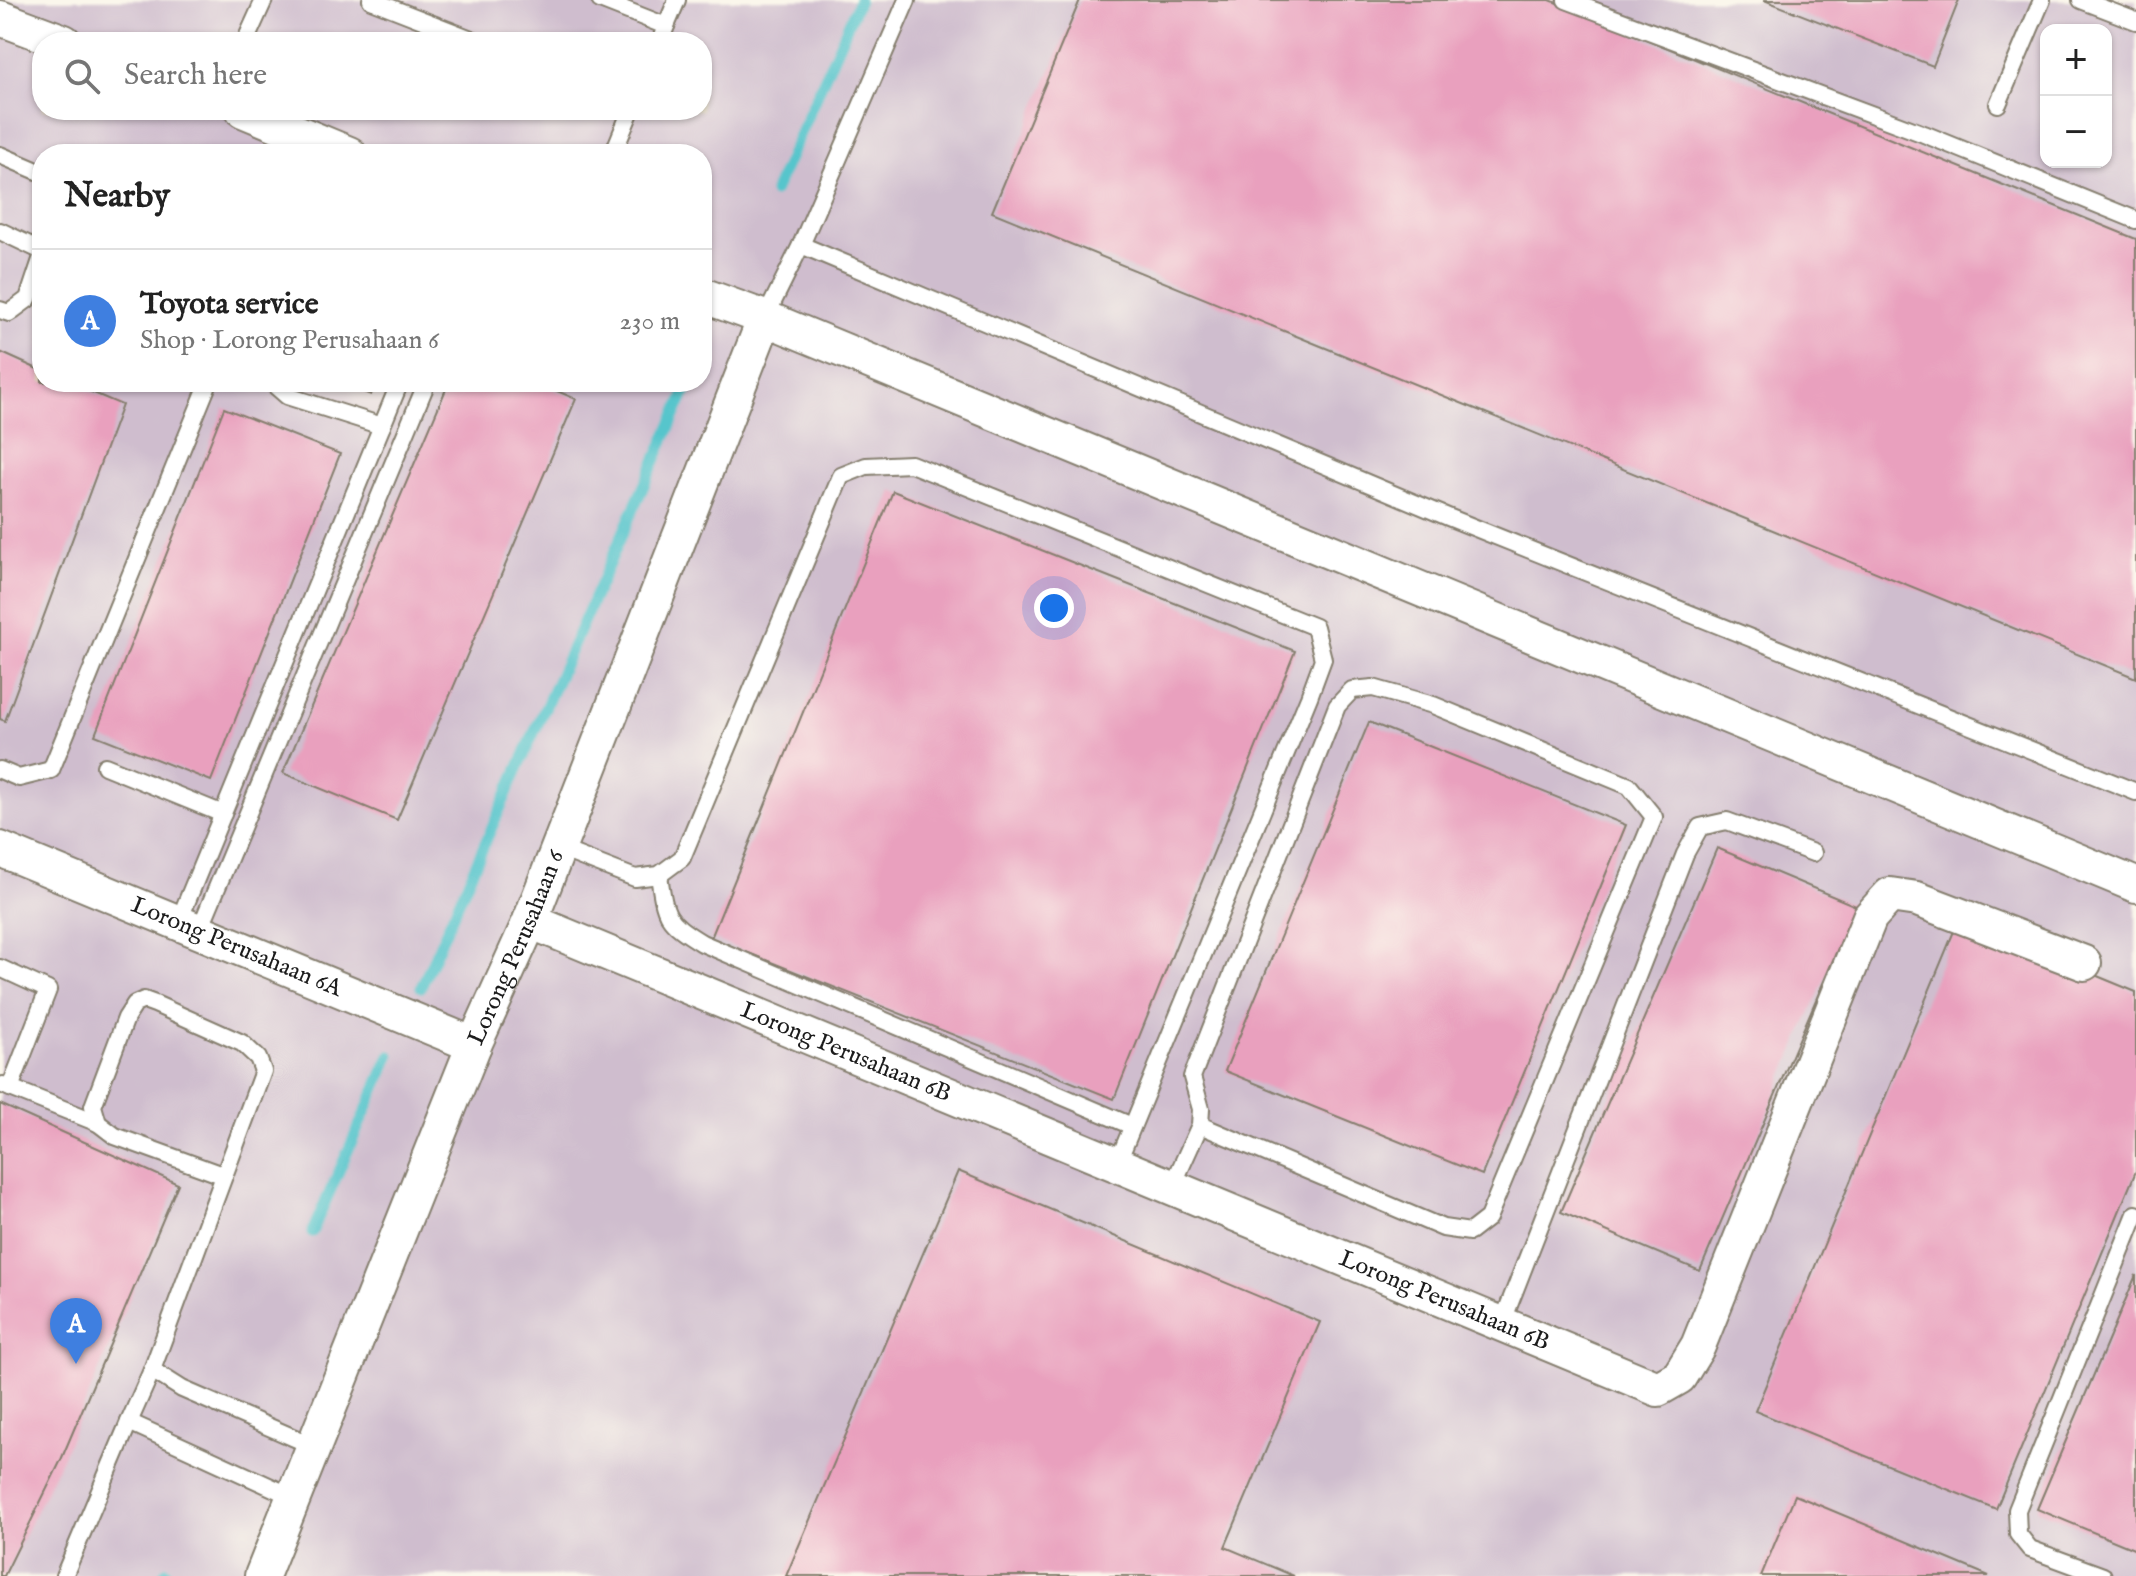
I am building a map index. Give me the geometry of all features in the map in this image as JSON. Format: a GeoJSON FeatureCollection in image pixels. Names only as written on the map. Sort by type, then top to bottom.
{"type":"FeatureCollection","features":[{"type":"Feature","properties":{"kind":"street"},"geometry":{"type":"LineString","coordinates":[[0,18],[37,32]]}},
{"type":"Feature","properties":{"kind":"street"},"geometry":{"type":"LineString","coordinates":[[267,120],[325,144]]}},
{"type":"Feature","properties":{"kind":"street"},"geometry":{"type":"LineString","coordinates":[[712,299],[2136,885]]}},
{"type":"Feature","properties":{"kind":"street","name":"Lorong Perusahaan 6"},"geometry":{"type":"LineString","coordinates":[[262,1576],[474,1045],[530,921],[765,318]]}},
{"type":"Feature","properties":{"kind":"street","name":"Lorong Perusahaan 6A"},"geometry":{"type":"LineString","coordinates":[[0,849],[474,1045]]}},
{"type":"Feature","properties":{"kind":"street","name":"Lorong Perusahaan 6B"},"geometry":{"type":"LineString","coordinates":[[530,921],[1658,1389],[1679,1377],[1698,1346],[1870,917],[1890,895],[1917,899],[2084,963]]}},
{"type":"Feature","properties":{"kind":"lane"},"geometry":{"type":"LineString","coordinates":[[250,32],[264,0]]}},
{"type":"Feature","properties":{"kind":"lane"},"geometry":{"type":"LineString","coordinates":[[371,0],[453,32]]}},
{"type":"Feature","properties":{"kind":"lane"},"geometry":{"type":"LineString","coordinates":[[600,0],[659,32]]}},
{"type":"Feature","properties":{"kind":"lane"},"geometry":{"type":"LineString","coordinates":[[664,32],[677,0]]}},
{"type":"Feature","properties":{"kind":"lane"},"geometry":{"type":"LineString","coordinates":[[765,318],[801,245],[907,0]]}},
{"type":"Feature","properties":{"kind":"lane"},"geometry":{"type":"LineString","coordinates":[[1566,0],[1924,134],[2136,220]]}},
{"type":"Feature","properties":{"kind":"lane"},"geometry":{"type":"LineString","coordinates":[[1998,104],[2042,0]]}},
{"type":"Feature","properties":{"kind":"lane"},"geometry":{"type":"LineString","coordinates":[[2081,0],[2136,21]]}},
{"type":"Feature","properties":{"kind":"lane"},"geometry":{"type":"LineString","coordinates":[[617,144],[627,120]]}},
{"type":"Feature","properties":{"kind":"lane"},"geometry":{"type":"LineString","coordinates":[[0,155],[32,169]]}},
{"type":"Feature","properties":{"kind":"lane"},"geometry":{"type":"LineString","coordinates":[[0,231],[32,246]]}},
{"type":"Feature","properties":{"kind":"lane"},"geometry":{"type":"LineString","coordinates":[[801,245],[1433,511],[2136,792]]}},
{"type":"Feature","properties":{"kind":"lane"},"geometry":{"type":"LineString","coordinates":[[0,310],[9,313],[28,299],[32,287]]}},
{"type":"Feature","properties":{"kind":"lane"},"geometry":{"type":"LineString","coordinates":[[0,770],[19,778],[51,770],[205,392]]}},
{"type":"Feature","properties":{"kind":"lane"},"geometry":{"type":"LineString","coordinates":[[282,392],[382,426]]}},
{"type":"Feature","properties":{"kind":"lane"},"geometry":{"type":"LineString","coordinates":[[189,927],[223,814],[396,392]]}},
{"type":"Feature","properties":{"kind":"lane"},"geometry":{"type":"LineString","coordinates":[[189,927],[423,392]]}},
{"type":"Feature","properties":{"kind":"lane"},"geometry":{"type":"LineString","coordinates":[[558,848],[635,878],[659,875],[682,858],[841,476],[866,466],[911,464],[1315,627],[1323,659],[1309,697],[1117,1164]]}},
{"type":"Feature","properties":{"kind":"lane"},"geometry":{"type":"LineString","coordinates":[[1172,1187],[1200,1125],[1201,1109],[1192,1077],[1337,706],[1352,690],[1373,688],[1433,705],[1629,786],[1654,817],[1488,1218],[1470,1232],[1443,1228],[1200,1125]]}},
{"type":"Feature","properties":{"kind":"lane"},"geometry":{"type":"LineString","coordinates":[[105,766],[223,814]]}},
{"type":"Feature","properties":{"kind":"lane"},"geometry":{"type":"LineString","coordinates":[[1502,1323],[1685,854],[1700,827],[1727,821],[1813,853]]}},
{"type":"Feature","properties":{"kind":"lane"},"geometry":{"type":"LineString","coordinates":[[659,875],[664,908],[678,928],[702,943],[1132,1126]]}},
{"type":"Feature","properties":{"kind":"lane"},"geometry":{"type":"LineString","coordinates":[[0,968],[48,990],[5,1086],[98,1123],[115,1136],[222,1175]]}},
{"type":"Feature","properties":{"kind":"lane"},"geometry":{"type":"LineString","coordinates":[[64,1576],[152,1370],[263,1071],[258,1058],[242,1043],[144,1000],[135,1004],[126,1018],[93,1106],[98,1123]]}},
{"type":"Feature","properties":{"kind":"lane"},"geometry":{"type":"LineString","coordinates":[[2103,1576],[2030,1549],[2018,1534],[2017,1510],[2136,1214]]}},
{"type":"Feature","properties":{"kind":"lane"},"geometry":{"type":"LineString","coordinates":[[152,1370],[182,1389],[313,1446]]}},
{"type":"Feature","properties":{"kind":"lane"},"geometry":{"type":"LineString","coordinates":[[129,1422],[293,1497]]}},
{"type":"Feature","properties":{"kind":"shaded area"},"geometry":{"type":"Polygon","coordinates":[[[0,0],[2136,0],[2136,1576],[0,1576],[0,0]]]}},
{"type":"Feature","properties":{"kind":"building"},"geometry":{"type":"Polygon","coordinates":[[[1080,0],[1550,0],[2136,239],[2136,678],[992,212],[1080,0]]]}},
{"type":"Feature","properties":{"kind":"building"},"geometry":{"type":"Polygon","coordinates":[[[1764,0],[1959,0],[1933,66],[1764,0]]]}},
{"type":"Feature","properties":{"kind":"building"},"geometry":{"type":"Polygon","coordinates":[[[0,352],[32,366],[32,392],[91,392],[122,405],[5,721],[0,719],[0,352]]]}},
{"type":"Feature","properties":{"kind":"building"},"geometry":{"type":"Polygon","coordinates":[[[445,392],[560,392],[576,399],[397,820],[283,773],[445,392]]]}},
{"type":"Feature","properties":{"kind":"building"},"geometry":{"type":"Polygon","coordinates":[[[224,408],[340,454],[211,781],[95,735],[224,408]]]}},
{"type":"Feature","properties":{"kind":"building"},"geometry":{"type":"Polygon","coordinates":[[[893,491],[1295,651],[1114,1099],[711,938],[893,491]]]}},
{"type":"Feature","properties":{"kind":"building"},"geometry":{"type":"Polygon","coordinates":[[[1369,722],[1626,825],[1482,1175],[1225,1071],[1369,722]]]}},
{"type":"Feature","properties":{"kind":"building"},"geometry":{"type":"Polygon","coordinates":[[[1717,848],[1856,906],[1700,1271],[1561,1212],[1717,848]]]}},
{"type":"Feature","properties":{"kind":"building"},"geometry":{"type":"Polygon","coordinates":[[[1959,919],[2136,992],[2136,1171],[1996,1509],[1755,1411],[1959,919]]]}},
{"type":"Feature","properties":{"kind":"building"},"geometry":{"type":"Polygon","coordinates":[[[0,1104],[178,1184],[61,1460],[4,1576],[0,1576],[0,1104]]]}},
{"type":"Feature","properties":{"kind":"building"},"geometry":{"type":"Polygon","coordinates":[[[958,1171],[1320,1322],[1225,1547],[1294,1576],[786,1576],[958,1171]]]}},
{"type":"Feature","properties":{"kind":"building"},"geometry":{"type":"Polygon","coordinates":[[[2136,1275],[2136,1550],[2037,1509],[2136,1275]]]}},
{"type":"Feature","properties":{"kind":"building"},"geometry":{"type":"Polygon","coordinates":[[[1795,1495],[1989,1576],[1761,1576],[1795,1495]]]}},
{"type":"Feature","properties":{"kind":"waterway"},"geometry":{"type":"LineString","coordinates":[[774,192],[859,0]]}},
{"type":"Feature","properties":{"kind":"waterway"},"geometry":{"type":"LineString","coordinates":[[421,987],[686,392]]}},
{"type":"Feature","properties":{"kind":"waterway"},"geometry":{"type":"LineString","coordinates":[[312,1232],[390,1056]]}},
{"type":"Feature","properties":{"kind":"waterway"},"geometry":{"type":"LineString","coordinates":[[163,1576],[166,1571]]}},
{"type":"Feature","properties":{"kind":"place","name":"Toyota service"},"geometry":{"type":"Point","coordinates":[76,1364]}}]}
